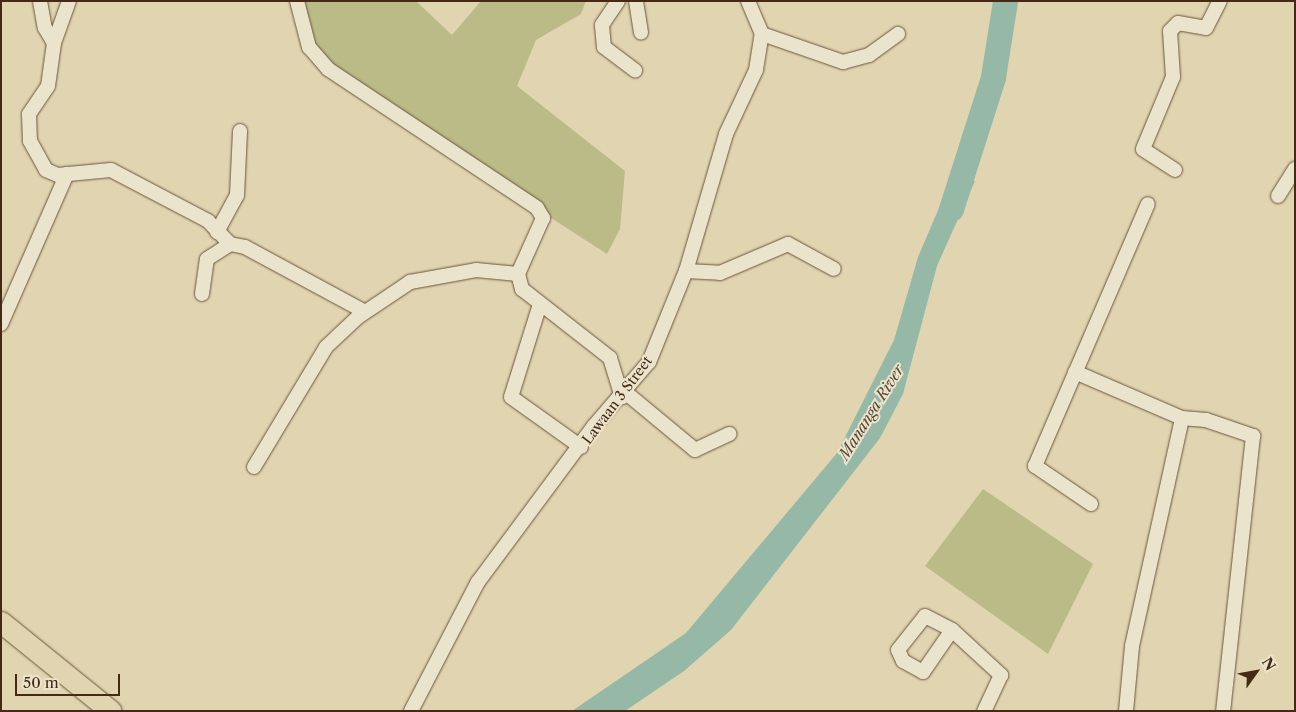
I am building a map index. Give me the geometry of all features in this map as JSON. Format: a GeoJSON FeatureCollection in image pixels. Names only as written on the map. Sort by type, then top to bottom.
{"type":"FeatureCollection","features":[{"type":"Feature","properties":{"kind":"main road"},"geometry":{"type":"LineString","coordinates":[[1,622],[111,711]]}},
{"type":"Feature","properties":{"kind":"street"},"geometry":{"type":"LineString","coordinates":[[40,1],[45,28],[54,43]]}},
{"type":"Feature","properties":{"kind":"street"},"geometry":{"type":"LineString","coordinates":[[69,1],[54,43],[48,86],[29,114],[28,126],[38,161],[46,170],[67,174],[111,170],[208,221],[230,244],[245,247],[365,312]]}},
{"type":"Feature","properties":{"kind":"street"},"geometry":{"type":"LineString","coordinates":[[296,1],[309,47],[328,69],[537,208],[543,218],[518,274],[522,289],[610,358],[623,395],[695,450],[729,434]]}},
{"type":"Feature","properties":{"kind":"street"},"geometry":{"type":"LineString","coordinates":[[618,1],[602,24],[604,47],[635,70]]}},
{"type":"Feature","properties":{"kind":"street"},"geometry":{"type":"LineString","coordinates":[[636,1],[640,33]]}},
{"type":"Feature","properties":{"kind":"street"},"geometry":{"type":"LineString","coordinates":[[1175,170],[1143,149],[1172,77],[1170,31],[1178,24],[1206,28],[1220,1]]}},
{"type":"Feature","properties":{"kind":"street"},"geometry":{"type":"LineString","coordinates":[[746,2],[762,34],[843,62],[869,55],[898,34]]}},
{"type":"Feature","properties":{"kind":"street","name":"Lawaan 3 Street"},"geometry":{"type":"LineString","coordinates":[[411,711],[478,582],[581,447],[649,362],[686,271],[726,134],[756,70],[762,34]]}},
{"type":"Feature","properties":{"kind":"street"},"geometry":{"type":"LineString","coordinates":[[217,232],[237,195],[240,131]]}},
{"type":"Feature","properties":{"kind":"street"},"geometry":{"type":"LineString","coordinates":[[1278,196],[1295,169]]}},
{"type":"Feature","properties":{"kind":"street"},"geometry":{"type":"LineString","coordinates":[[1,324],[67,174]]}},
{"type":"Feature","properties":{"kind":"street"},"geometry":{"type":"LineString","coordinates":[[1091,504],[1035,466],[1148,204]]}},
{"type":"Feature","properties":{"kind":"street"},"geometry":{"type":"LineString","coordinates":[[202,294],[207,260],[230,244]]}},
{"type":"Feature","properties":{"kind":"street"},"geometry":{"type":"LineString","coordinates":[[686,271],[720,273],[788,244],[834,269]]}},
{"type":"Feature","properties":{"kind":"street"},"geometry":{"type":"LineString","coordinates":[[254,467],[326,347],[365,312],[410,282],[476,270],[518,274]]}},
{"type":"Feature","properties":{"kind":"street"},"geometry":{"type":"LineString","coordinates":[[540,304],[530,326],[511,397],[581,447]]}},
{"type":"Feature","properties":{"kind":"street"},"geometry":{"type":"LineString","coordinates":[[1075,372],[1182,418],[1206,420],[1253,436],[1223,711]]}},
{"type":"Feature","properties":{"kind":"street"},"geometry":{"type":"LineString","coordinates":[[1126,711],[1132,646],[1182,418]]}},
{"type":"Feature","properties":{"kind":"street"},"geometry":{"type":"LineString","coordinates":[[952,630],[1001,675],[984,711]]}},
{"type":"Feature","properties":{"kind":"shaded area"},"geometry":{"type":"Polygon","coordinates":[[[305,1],[416,1],[452,35],[481,1],[586,1],[581,14],[536,40],[517,86],[625,171],[620,229],[607,254],[335,79],[306,53],[305,1]]]}},
{"type":"Feature","properties":{"kind":"shaded area"},"geometry":{"type":"Polygon","coordinates":[[[983,489],[1093,564],[1048,654],[925,566],[983,489]]]}},
{"type":"Feature","properties":{"kind":"water"},"geometry":{"type":"Polygon","coordinates":[[[954,173],[975,181],[937,266],[903,394],[880,438],[731,630],[684,671],[625,711],[572,711],[686,633],[837,453],[894,340],[918,257],[954,173]]]}},
{"type":"Feature","properties":{"kind":"waterway","name":"Mananga River"},"geometry":{"type":"LineString","coordinates":[[951,209],[993,77],[1005,1]]}}]}
